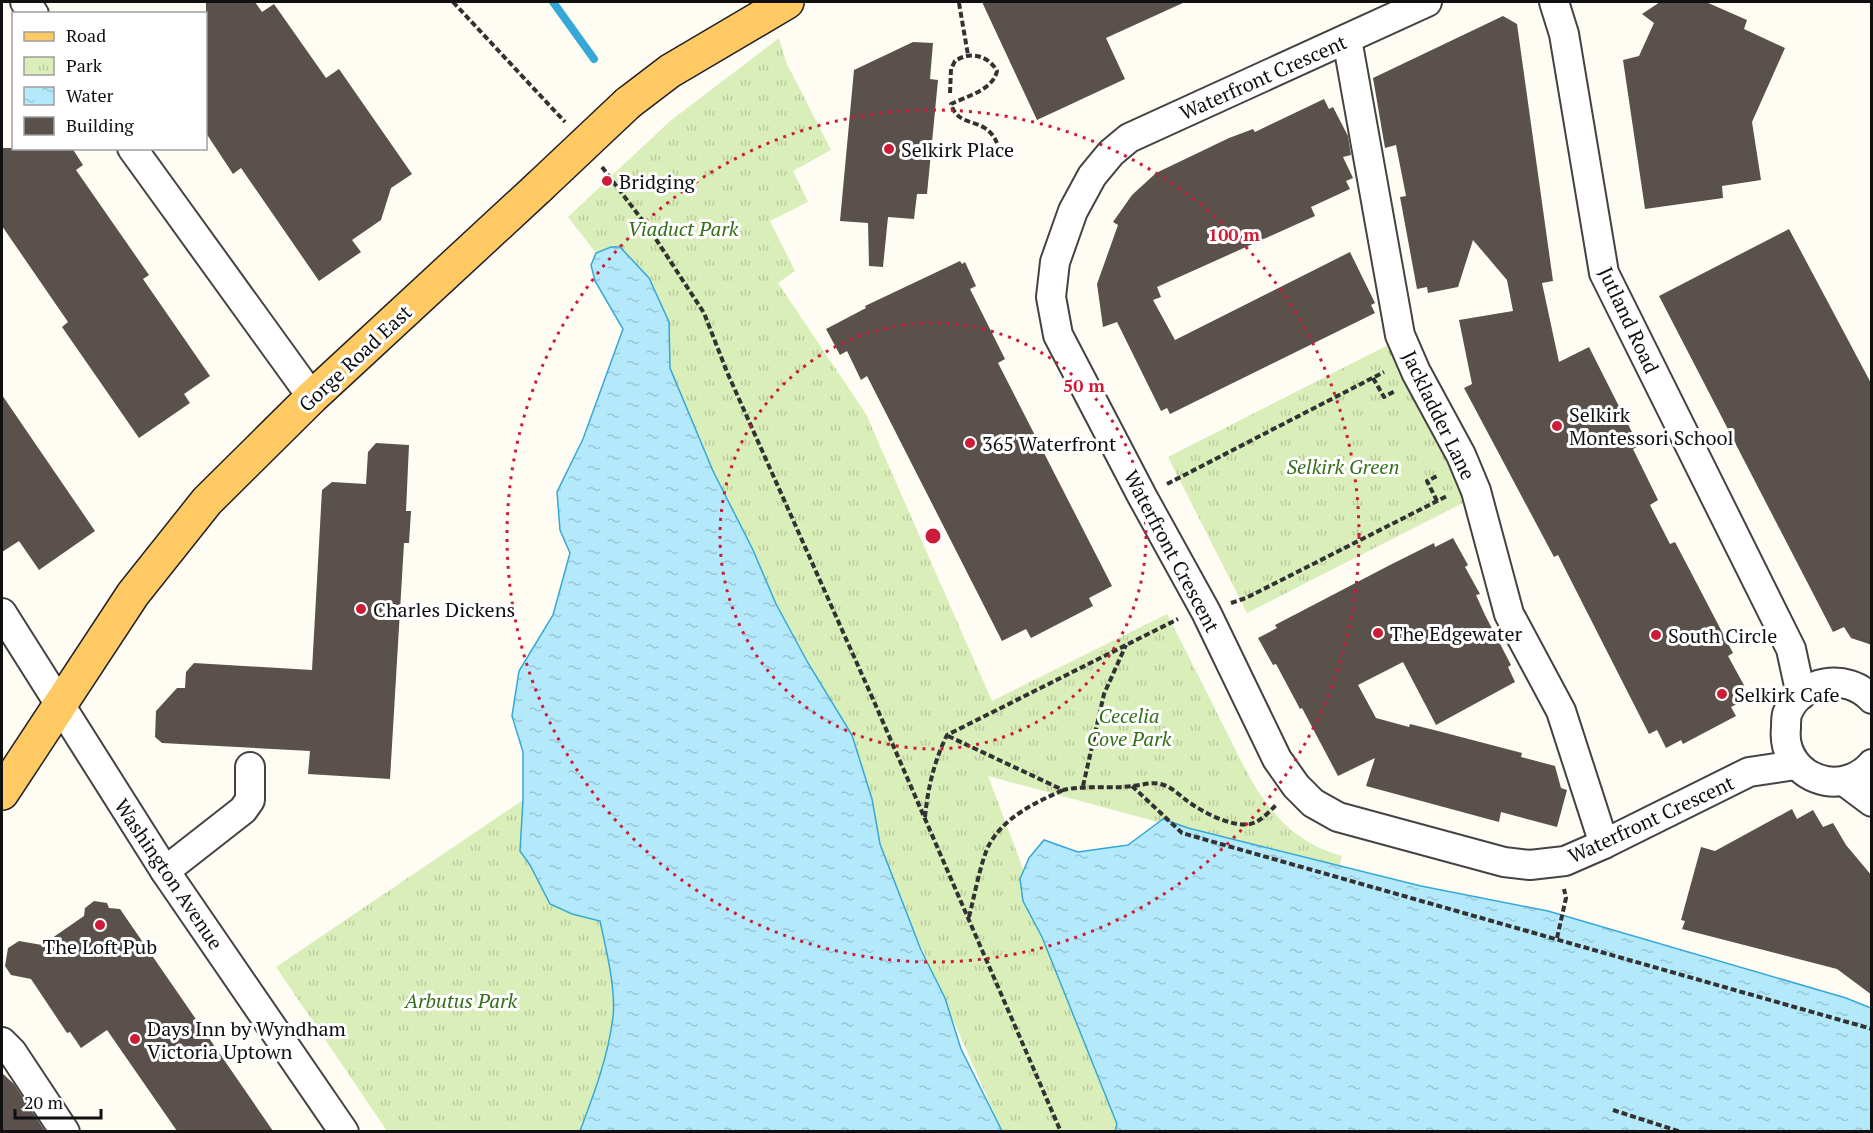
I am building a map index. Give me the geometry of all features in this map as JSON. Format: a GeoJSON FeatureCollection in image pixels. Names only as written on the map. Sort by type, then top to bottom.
{"type":"FeatureCollection","features":[{"type":"Feature","properties":{"kind":"main road","name":"Gorge Road East"},"geometry":{"type":"LineString","coordinates":[[2,793],[133,594],[207,501],[312,398],[628,103],[670,71],[787,2]]}},
{"type":"Feature","properties":{"kind":"street","name":"Waterfront Crescent"},"geometry":{"type":"LineString","coordinates":[[1427,2],[1129,138],[1111,153],[1092,176],[1073,211],[1055,262],[1051,297],[1058,335],[1206,612],[1278,759],[1296,786],[1312,802],[1338,817],[1504,862],[1530,865],[1565,861],[1749,772],[1785,738]]}},
{"type":"Feature","properties":{"kind":"street","name":"Jutland Road"},"geometry":{"type":"LineString","coordinates":[[1554,2],[1564,34],[1604,273],[1791,649],[1800,695]]}},
{"type":"Feature","properties":{"kind":"street","name":"Jutland Road"},"geometry":{"type":"LineString","coordinates":[[1564,34],[1571,2]]}},
{"type":"Feature","properties":{"kind":"street","name":"Jackladder Lane"},"geometry":{"type":"LineString","coordinates":[[1347,39],[1400,334],[1416,372],[1461,455],[1476,491],[1509,614],[1561,711],[1604,844]]}},
{"type":"Feature","properties":{"kind":"street"},"geometry":{"type":"LineString","coordinates":[[133,150],[312,398]]}},
{"type":"Feature","properties":{"kind":"street","name":"Washington Avenue"},"geometry":{"type":"LineString","coordinates":[[2,613],[165,871],[344,1131]]}},
{"type":"Feature","properties":{"kind":"street","name":"Jutland Road"},"geometry":{"type":"LineString","coordinates":[[1791,649],[1826,682]]}},
{"type":"Feature","properties":{"kind":"street"},"geometry":{"type":"LineString","coordinates":[[1872,699],[1857,687],[1842,682],[1826,682],[1812,687],[1800,695],[1787,714],[1785,738],[1788,752],[1796,765],[1806,774],[1831,782],[1864,776],[1872,802]]}},
{"type":"Feature","properties":{"kind":"street","name":"Waterfront Crescent"},"geometry":{"type":"LineString","coordinates":[[1749,772],[1796,765]]}},
{"type":"Feature","properties":{"kind":"street"},"geometry":{"type":"LineString","coordinates":[[165,871],[243,810],[250,800],[250,767]]}},
{"type":"Feature","properties":{"kind":"street"},"geometry":{"type":"LineString","coordinates":[[2,1042],[12,1052],[65,1131]]}},
{"type":"Feature","properties":{"kind":"path"},"geometry":{"type":"LineString","coordinates":[[453,2],[566,123]]}},
{"type":"Feature","properties":{"kind":"path"},"geometry":{"type":"LineString","coordinates":[[959,3],[968,56]]}},
{"type":"Feature","properties":{"kind":"path"},"geometry":{"type":"LineString","coordinates":[[950,93],[951,69],[955,61],[968,56],[983,57],[990,61],[997,71],[990,86],[951,104],[962,120],[980,124],[992,132],[997,143]]}},
{"type":"Feature","properties":{"kind":"path"},"geometry":{"type":"LineString","coordinates":[[601,166],[652,233],[704,313],[727,372],[1061,1131]]}},
{"type":"Feature","properties":{"kind":"path"},"geometry":{"type":"LineString","coordinates":[[1142,496],[1392,368]]}},
{"type":"Feature","properties":{"kind":"path"},"geometry":{"type":"LineString","coordinates":[[1206,612],[1246,598],[1447,496]]}},
{"type":"Feature","properties":{"kind":"path"},"geometry":{"type":"LineString","coordinates":[[925,818],[933,768],[947,735],[1176,619]]}},
{"type":"Feature","properties":{"kind":"path"},"geometry":{"type":"LineString","coordinates":[[1083,786],[1104,694],[1126,645]]}},
{"type":"Feature","properties":{"kind":"path"},"geometry":{"type":"LineString","coordinates":[[947,735],[1063,790]]}},
{"type":"Feature","properties":{"kind":"path"},"geometry":{"type":"LineString","coordinates":[[969,918],[988,846],[999,830],[1014,815],[1063,790],[1083,786],[1163,784],[1202,812],[1228,822],[1251,824],[1265,816],[1296,786]]}},
{"type":"Feature","properties":{"kind":"path"},"geometry":{"type":"LineString","coordinates":[[1132,786],[1182,833],[1872,1029]]}},
{"type":"Feature","properties":{"kind":"path"},"geometry":{"type":"LineString","coordinates":[[1557,938],[1566,898],[1563,881]]}},
{"type":"Feature","properties":{"kind":"path"},"geometry":{"type":"LineString","coordinates":[[1613,1110],[1682,1131]]}},
{"type":"Feature","properties":{"kind":"green space","name":"Viaduct Park"},"geometry":{"type":"Polygon","coordinates":[[[779,38],[786,62],[831,150],[793,171],[808,202],[770,221],[795,271],[778,283],[866,414],[992,701],[1167,614],[1243,764],[1266,803],[1298,835],[1318,847],[1342,856],[1338,871],[988,776],[1025,874],[1140,1131],[1002,1131],[727,506],[596,253],[568,217],[670,121],[779,38]]]}},
{"type":"Feature","properties":{"kind":"green space","name":"Selkirk Green"},"geometry":{"type":"Polygon","coordinates":[[[1390,344],[1462,489],[1465,502],[1247,613],[1168,457],[1390,344]]]}},
{"type":"Feature","properties":{"kind":"green space","name":"Arbutus Park"},"geometry":{"type":"Polygon","coordinates":[[[523,800],[520,851],[530,865],[550,904],[572,914],[600,921],[610,969],[614,1006],[611,1032],[600,1075],[580,1131],[387,1131],[276,967],[523,800]]]}},
{"type":"Feature","properties":{"kind":"water"},"geometry":{"type":"Polygon","coordinates":[[[611,247],[620,247],[649,278],[669,322],[670,368],[713,471],[753,550],[776,604],[808,663],[852,735],[872,799],[880,844],[921,950],[945,998],[961,1049],[1002,1131],[580,1131],[600,1075],[611,1032],[614,1006],[610,969],[600,921],[572,914],[550,904],[530,865],[520,851],[523,752],[512,716],[519,671],[553,615],[570,553],[560,530],[557,492],[583,439],[623,329],[595,281],[591,265],[596,253],[611,247]]]}},
{"type":"Feature","properties":{"kind":"water"},"geometry":{"type":"Polygon","coordinates":[[[1163,819],[1188,828],[1421,886],[1548,911],[1846,998],[1871,1008],[1871,1131],[1115,1131],[1117,1124],[1042,937],[1023,901],[1020,879],[1029,858],[1044,840],[1078,852],[1128,845],[1163,819]]]}},
{"type":"Feature","properties":{"kind":"building"},"geometry":{"type":"Polygon","coordinates":[[[206,2],[255,2],[262,12],[274,4],[326,78],[339,69],[412,174],[391,188],[381,220],[352,240],[361,252],[319,281],[241,168],[233,174],[207,135],[206,2]]]}},
{"type":"Feature","properties":{"kind":"building","name":"Selkirk Place"},"geometry":{"type":"Polygon","coordinates":[[[982,2],[1185,2],[1106,38],[1125,79],[1037,120],[982,2]]]}},
{"type":"Feature","properties":{"kind":"building"},"geometry":{"type":"Polygon","coordinates":[[[1660,2],[1706,2],[1747,20],[1744,29],[1785,48],[1752,122],[1761,180],[1722,186],[1723,198],[1645,209],[1623,60],[1639,56],[1654,23],[1642,14],[1660,2]]]}},
{"type":"Feature","properties":{"kind":"building"},"geometry":{"type":"Polygon","coordinates":[[[1503,16],[1517,24],[1553,281],[1542,283],[1559,362],[1589,347],[1639,446],[1633,449],[1658,500],[1650,505],[1670,544],[1675,542],[1696,582],[1733,653],[1728,656],[1745,687],[1736,692],[1741,702],[1731,707],[1736,716],[1683,744],[1681,740],[1666,748],[1657,730],[1649,734],[1558,555],[1554,557],[1464,388],[1472,384],[1459,320],[1513,311],[1507,280],[1473,240],[1458,287],[1428,293],[1427,287],[1417,289],[1400,197],[1406,196],[1396,145],[1385,148],[1373,78],[1503,16]]]}},
{"type":"Feature","properties":{"kind":"building","name":"Selkirk Place"},"geometry":{"type":"Polygon","coordinates":[[[913,42],[933,43],[930,79],[938,80],[927,194],[917,194],[914,219],[888,217],[883,267],[869,266],[868,223],[840,221],[854,70],[913,42]]]}},
{"type":"Feature","properties":{"kind":"building"},"geometry":{"type":"Polygon","coordinates":[[[1324,99],[1329,109],[1333,107],[1348,136],[1351,155],[1343,157],[1353,178],[1346,181],[1350,189],[1311,207],[1315,216],[1157,287],[1161,297],[1153,300],[1175,340],[1350,252],[1375,303],[1371,305],[1375,313],[1170,414],[1167,408],[1161,411],[1117,322],[1103,327],[1097,284],[1118,225],[1113,222],[1132,195],[1156,173],[1229,138],[1253,129],[1255,132],[1324,99]]]}},
{"type":"Feature","properties":{"kind":"building"},"geometry":{"type":"Polygon","coordinates":[[[2,148],[73,150],[83,165],[76,170],[149,275],[143,279],[210,376],[184,394],[190,403],[139,438],[62,327],[68,322],[2,226],[2,148]]]}},
{"type":"Feature","properties":{"kind":"building"},"geometry":{"type":"Polygon","coordinates":[[[1789,229],[1872,385],[1872,645],[1851,638],[1844,627],[1833,632],[1659,296],[1789,229]]]}},
{"type":"Feature","properties":{"kind":"building","name":"365 Waterfront"},"geometry":{"type":"Polygon","coordinates":[[[960,261],[962,264],[965,262],[976,286],[970,289],[1005,359],[998,363],[1112,586],[1089,598],[1093,606],[1031,638],[1026,629],[1002,641],[867,376],[861,380],[847,351],[840,355],[826,329],[866,308],[865,306],[960,261]]]}},
{"type":"Feature","properties":{"kind":"building"},"geometry":{"type":"Polygon","coordinates":[[[2,395],[95,531],[39,570],[19,541],[2,552],[2,395]]]}},
{"type":"Feature","properties":{"kind":"building","name":"Charles Dickens"},"geometry":{"type":"Polygon","coordinates":[[[376,443],[409,445],[406,511],[411,511],[409,543],[404,543],[390,779],[308,774],[310,751],[162,743],[155,737],[156,711],[177,688],[185,688],[186,672],[194,663],[312,670],[322,490],[332,482],[366,484],[368,452],[376,443]]]}},
{"type":"Feature","properties":{"kind":"building"},"geometry":{"type":"Polygon","coordinates":[[[1453,538],[1468,565],[1465,567],[1480,594],[1476,595],[1511,665],[1508,667],[1515,682],[1436,725],[1403,662],[1358,685],[1376,718],[1409,727],[1410,724],[1522,753],[1521,757],[1555,766],[1561,788],[1567,790],[1557,827],[1501,812],[1499,822],[1366,786],[1375,758],[1338,776],[1302,708],[1300,709],[1276,664],[1273,665],[1258,638],[1277,628],[1275,625],[1390,565],[1434,543],[1435,547],[1453,538]]]}},
{"type":"Feature","properties":{"kind":"building"},"geometry":{"type":"Polygon","coordinates":[[[1792,809],[1797,819],[1813,810],[1823,827],[1833,823],[1846,845],[1872,876],[1872,995],[1837,969],[1682,929],[1685,921],[1681,920],[1701,847],[1715,851],[1792,809]]]}},
{"type":"Feature","properties":{"kind":"building"},"geometry":{"type":"Polygon","coordinates":[[[94,901],[107,903],[109,908],[120,909],[273,1131],[177,1131],[107,1030],[81,1048],[70,1032],[67,1033],[31,979],[11,975],[5,966],[8,948],[19,941],[42,945],[84,916],[85,908],[94,901]]]}},
{"type":"Feature","properties":{"kind":"building"},"geometry":{"type":"Polygon","coordinates":[[[2,1073],[14,1084],[45,1131],[2,1131],[2,1073]]]}},
{"type":"Feature","properties":{"kind":"waterway"},"geometry":{"type":"LineString","coordinates":[[553,2],[594,59]]}},
{"type":"Feature","properties":{"kind":"place","name":"Selkirk Place"},"geometry":{"type":"Point","coordinates":[889,149]}},
{"type":"Feature","properties":{"kind":"place","name":"Bridging"},"geometry":{"type":"Point","coordinates":[607,181]}},
{"type":"Feature","properties":{"kind":"place","name":"Selkirk Montessori School"},"geometry":{"type":"Point","coordinates":[1557,426]}},
{"type":"Feature","properties":{"kind":"place","name":"365 Waterfront"},"geometry":{"type":"Point","coordinates":[970,443]}},
{"type":"Feature","properties":{"kind":"place","name":"Charles Dickens"},"geometry":{"type":"Point","coordinates":[361,609]}},
{"type":"Feature","properties":{"kind":"place","name":"The Edgewater"},"geometry":{"type":"Point","coordinates":[1378,633]}},
{"type":"Feature","properties":{"kind":"place","name":"South Circle"},"geometry":{"type":"Point","coordinates":[1656,635]}},
{"type":"Feature","properties":{"kind":"place","name":"Selkirk Cafe"},"geometry":{"type":"Point","coordinates":[1722,694]}},
{"type":"Feature","properties":{"kind":"place","name":"The Loft Pub"},"geometry":{"type":"Point","coordinates":[100,925]}},
{"type":"Feature","properties":{"kind":"place","name":"Days Inn by Wyndham Victoria Uptown"},"geometry":{"type":"Point","coordinates":[135,1039]}},
{"type":"Feature","properties":{"kind":"park label","name":"Cecelia Cove Park"},"geometry":{"type":"Point","coordinates":[1129,726]}}]}
